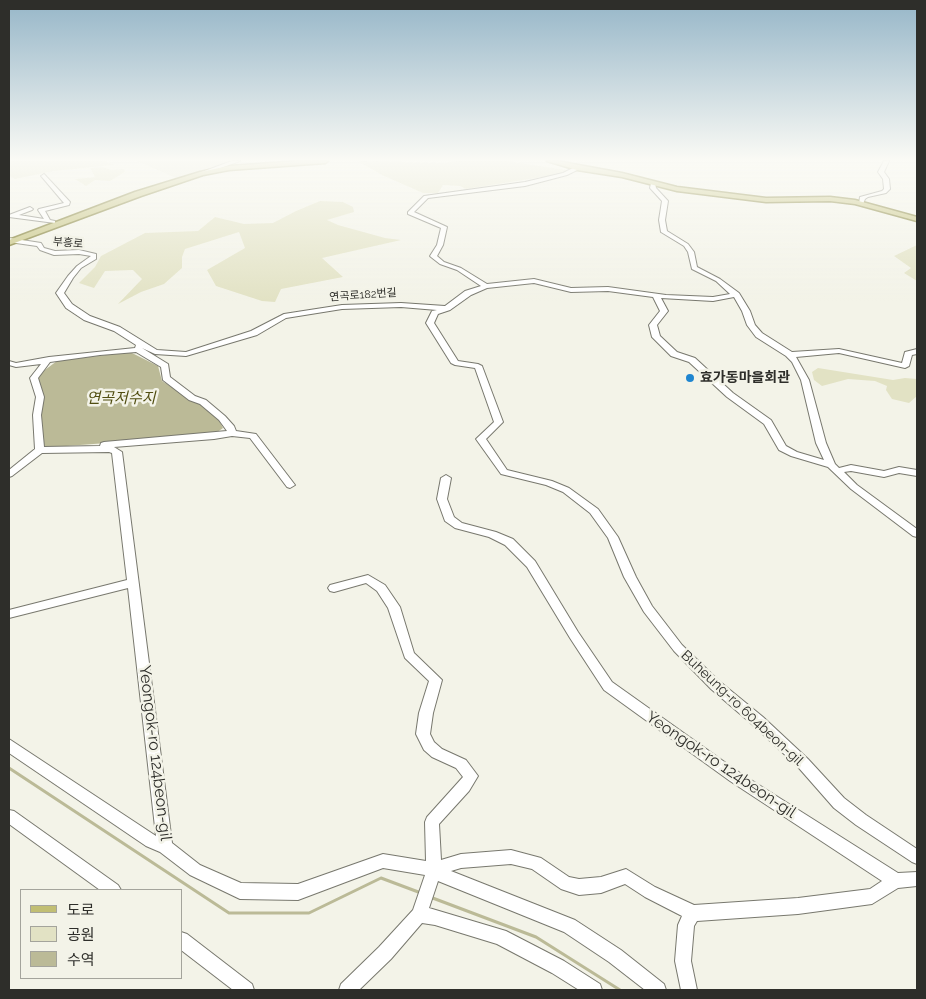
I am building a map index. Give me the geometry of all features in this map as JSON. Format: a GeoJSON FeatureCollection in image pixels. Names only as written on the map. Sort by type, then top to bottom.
{"type":"FeatureCollection","features":[{"type":"Feature","properties":{"kind":"main road"},"geometry":{"type":"LineString","coordinates":[[11,241],[102,208]]}},
{"type":"Feature","properties":{"kind":"main road"},"geometry":{"type":"LineString","coordinates":[[877,208],[917,219]]}},
{"type":"Feature","properties":{"kind":"street"},"geometry":{"type":"LineString","coordinates":[[48,221],[41,210],[51,208]]}},
{"type":"Feature","properties":{"kind":"street"},"geometry":{"type":"LineString","coordinates":[[415,208],[410,213],[413,216],[444,227],[440,245],[433,256],[442,263],[459,269],[486,286]]}},
{"type":"Feature","properties":{"kind":"street"},"geometry":{"type":"LineString","coordinates":[[664,208],[662,220],[664,232],[686,245],[691,252],[694,268],[718,280],[736,295],[746,311],[751,325],[759,335],[790,355],[801,369],[821,443],[834,468],[854,487],[917,534]]}},
{"type":"Feature","properties":{"kind":"street"},"geometry":{"type":"LineString","coordinates":[[30,209],[11,216],[58,224]]}},
{"type":"Feature","properties":{"kind":"street","name":"부흥로"},"geometry":{"type":"LineString","coordinates":[[11,241],[39,244],[42,249],[54,253],[79,252],[94,255]]}},
{"type":"Feature","properties":{"kind":"street","name":"연곡로182번길"},"geometry":{"type":"LineString","coordinates":[[94,255],[94,258],[79,267],[70,277],[60,293],[69,306],[87,318],[117,329],[165,366],[166,378],[210,407],[231,428],[232,433]]}},
{"type":"Feature","properties":{"kind":"street","name":"Buheung-ro 604beon-gil"},"geometry":{"type":"LineString","coordinates":[[736,295],[713,299],[656,296],[608,289],[571,290],[534,281],[486,286],[468,293],[448,308],[435,314],[430,323],[455,363],[478,366],[499,422],[481,439],[504,472],[566,490],[594,511],[613,537],[630,577],[648,609],[678,648],[714,685],[758,721],[803,763],[839,803],[917,857]]}},
{"type":"Feature","properties":{"kind":"street"},"geometry":{"type":"LineString","coordinates":[[656,296],[664,311],[653,325],[656,337],[674,354],[692,360],[730,395],[768,422],[782,448],[834,468],[851,468],[884,474],[899,470],[917,473]]}},
{"type":"Feature","properties":{"kind":"street","name":"연곡로182번길"},"geometry":{"type":"LineString","coordinates":[[9,363],[16,365],[139,347],[155,352],[186,354],[254,332],[284,316],[342,307],[401,305],[448,308]]}},
{"type":"Feature","properties":{"kind":"street"},"geometry":{"type":"LineString","coordinates":[[790,355],[839,351],[905,366],[908,354],[917,351]]}},
{"type":"Feature","properties":{"kind":"street"},"geometry":{"type":"LineString","coordinates":[[40,450],[36,415],[40,397],[34,378],[48,359]]}},
{"type":"Feature","properties":{"kind":"street"},"geometry":{"type":"LineString","coordinates":[[9,474],[40,450],[232,433],[253,436],[290,484]]}},
{"type":"Feature","properties":{"kind":"street","name":"Yeongok-ro 124beon-gil"},"geometry":{"type":"LineString","coordinates":[[40,450],[111,450],[118,452],[165,847],[195,870],[240,891],[298,892],[383,861],[421,866],[486,894],[569,926],[615,956],[658,990]]}},
{"type":"Feature","properties":{"kind":"street","name":"Yeongok-ro 124beon-gil"},"geometry":{"type":"LineString","coordinates":[[446,478],[442,499],[449,519],[459,526],[492,534],[508,542],[531,564],[574,635],[608,686],[735,777],[896,881]]}},
{"type":"Feature","properties":{"kind":"street"},"geometry":{"type":"LineString","coordinates":[[334,588],[368,579],[382,588],[394,607],[410,655],[436,680],[426,713],[423,734],[429,746],[437,753],[461,764],[471,776],[464,787],[432,822],[434,870],[420,910],[385,954],[347,990]]}},
{"type":"Feature","properties":{"kind":"street"},"geometry":{"type":"LineString","coordinates":[[9,614],[134,582]]}},
{"type":"Feature","properties":{"kind":"street"},"geometry":{"type":"LineString","coordinates":[[9,745],[27,759],[151,841],[165,847]]}},
{"type":"Feature","properties":{"kind":"street"},"geometry":{"type":"LineString","coordinates":[[9,816],[111,889]]}},
{"type":"Feature","properties":{"kind":"street"},"geometry":{"type":"LineString","coordinates":[[434,870],[460,861],[512,857],[536,862],[566,884],[579,887],[601,884],[626,876],[650,892],[692,913],[798,906],[872,896],[896,881],[917,879]]}},
{"type":"Feature","properties":{"kind":"street"},"geometry":{"type":"LineString","coordinates":[[420,910],[435,917],[500,937],[558,967],[594,990]]}},
{"type":"Feature","properties":{"kind":"street"},"geometry":{"type":"LineString","coordinates":[[689,990],[683,961],[686,925],[692,913]]}},
{"type":"Feature","properties":{"kind":"street"},"geometry":{"type":"LineString","coordinates":[[182,941],[246,990]]}},
{"type":"Feature","properties":{"kind":"green space"},"geometry":{"type":"Polygon","coordinates":[[[304,208],[353,208],[354,212],[327,220],[338,225],[385,238],[401,240],[322,258],[343,277],[281,289],[275,302],[262,301],[216,286],[207,270],[245,248],[239,232],[185,249],[182,257],[182,268],[164,284],[141,292],[118,304],[142,279],[133,270],[105,271],[94,288],[79,283],[95,267],[101,256],[145,233],[198,231],[215,217],[244,224],[273,223],[304,208]]]}},
{"type":"Feature","properties":{"kind":"green space"},"geometry":{"type":"Polygon","coordinates":[[[917,245],[917,281],[904,273],[911,268],[894,256],[917,245]]]}},
{"type":"Feature","properties":{"kind":"green space"},"geometry":{"type":"Polygon","coordinates":[[[818,368],[893,380],[917,379],[917,396],[909,403],[892,399],[886,390],[887,386],[875,381],[848,379],[822,386],[814,380],[812,372],[818,368]]]}},
{"type":"Feature","properties":{"kind":"water","name":"연곡저수지"},"geometry":{"type":"Polygon","coordinates":[[[130,352],[158,366],[162,381],[209,410],[218,418],[223,428],[213,435],[40,448],[40,397],[34,378],[57,361],[130,352]]]}},
{"type":"Feature","properties":{"kind":"waterway"},"geometry":{"type":"LineString","coordinates":[[9,768],[229,913],[309,913],[381,878],[421,893]]}},
{"type":"Feature","properties":{"kind":"waterway"},"geometry":{"type":"LineString","coordinates":[[430,897],[536,937],[620,990]]}},
{"type":"Feature","properties":{"kind":"place","name":"효가동마을회관"},"geometry":{"type":"Point","coordinates":[690,378]}}]}
